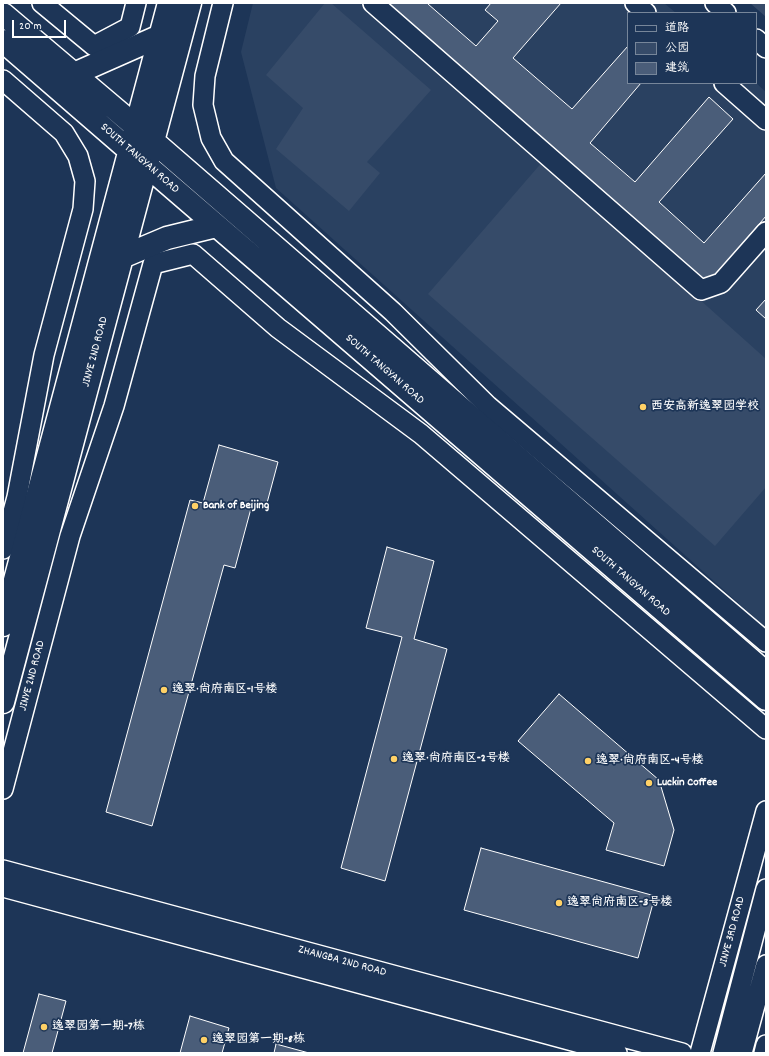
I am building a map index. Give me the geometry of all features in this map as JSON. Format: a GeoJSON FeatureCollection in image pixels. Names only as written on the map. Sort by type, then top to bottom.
{"type":"FeatureCollection","features":[{"type":"Feature","properties":{"kind":"main road","name":"JINYE 2ND ROAD"},"geometry":{"type":"LineString","coordinates":[[3,625],[169,3]]}},
{"type":"Feature","properties":{"kind":"main road","name":"JINYE 2ND ROAD"},"geometry":{"type":"LineString","coordinates":[[3,702],[190,3]]}},
{"type":"Feature","properties":{"kind":"main road","name":"SOUTH TANGYAN ROAD"},"geometry":{"type":"LineString","coordinates":[[3,14],[136,127],[766,673]]}},
{"type":"Feature","properties":{"kind":"main road"},"geometry":{"type":"LineString","coordinates":[[74,74],[160,36]]}},
{"type":"Feature","properties":{"kind":"main road","name":"SOUTH TANGYAN ROAD"},"geometry":{"type":"LineString","coordinates":[[3,41],[766,699]]}},
{"type":"Feature","properties":{"kind":"main road"},"geometry":{"type":"LineString","coordinates":[[122,257],[167,238],[216,226]]}},
{"type":"Feature","properties":{"kind":"street"},"geometry":{"type":"LineString","coordinates":[[42,3],[94,46],[130,27],[136,3]]}},
{"type":"Feature","properties":{"kind":"street"},"geometry":{"type":"LineString","coordinates":[[223,3],[205,76],[203,105],[212,138],[224,161],[393,312],[488,406],[766,642]]}},
{"type":"Feature","properties":{"kind":"street"},"geometry":{"type":"LineString","coordinates":[[373,3],[701,290],[721,283],[766,232]]}},
{"type":"Feature","properties":{"kind":"street"},"geometry":{"type":"LineString","coordinates":[[635,3],[645,12]]}},
{"type":"Feature","properties":{"kind":"street"},"geometry":{"type":"LineString","coordinates":[[714,3],[725,12]]}},
{"type":"Feature","properties":{"kind":"street"},"geometry":{"type":"LineString","coordinates":[[757,40],[766,48]]}},
{"type":"Feature","properties":{"kind":"street"},"geometry":{"type":"LineString","coordinates":[[3,80],[64,133],[78,156],[85,181],[83,209],[44,355],[17,497],[3,549]]}},
{"type":"Feature","properties":{"kind":"street"},"geometry":{"type":"LineString","coordinates":[[725,84],[766,120]]}},
{"type":"Feature","properties":{"kind":"street","name":"SOUTH TANGYAN ROAD"},"geometry":{"type":"LineString","coordinates":[[153,264],[193,254],[278,328],[421,434],[766,729]]}},
{"type":"Feature","properties":{"kind":"street","name":"JINYE 2ND ROAD"},"geometry":{"type":"LineString","coordinates":[[3,789],[70,536],[114,406],[153,264]]}},
{"type":"Feature","properties":{"kind":"street","name":"JINYE 3RD ROAD"},"geometry":{"type":"LineString","coordinates":[[700,1053],[766,811]]}},
{"type":"Feature","properties":{"kind":"street","name":"ZHANGBA 2ND ROAD"},"geometry":{"type":"LineString","coordinates":[[3,870],[682,1053]]}},
{"type":"Feature","properties":{"kind":"street","name":"ZHANGBA 2ND ROAD"},"geometry":{"type":"LineString","coordinates":[[3,887],[618,1053]]}},
{"type":"Feature","properties":{"kind":"street"},"geometry":{"type":"LineString","coordinates":[[722,1053],[766,889]]}},
{"type":"Feature","properties":{"kind":"street"},"geometry":{"type":"LineString","coordinates":[[742,1053],[766,964],[748,956]]}},
{"type":"Feature","properties":{"kind":"street"},"geometry":{"type":"LineString","coordinates":[[764,1053],[766,1045]]}},
{"type":"Feature","properties":{"kind":"shaded area","name":"西安高新逸翠园学校"},"geometry":{"type":"Polygon","coordinates":[[[253,3],[664,3],[675,12],[627,12],[627,84],[757,84],[766,92],[766,627],[276,188],[241,52],[253,3]]]}},
{"type":"Feature","properties":{"kind":"green space"},"geometry":{"type":"Polygon","coordinates":[[[325,3],[331,3],[431,90],[367,162],[380,173],[349,211],[276,149],[303,108],[266,75],[325,3]]]}},
{"type":"Feature","properties":{"kind":"green space"},"geometry":{"type":"Polygon","coordinates":[[[750,3],[766,3],[766,17],[750,3]]]}},
{"type":"Feature","properties":{"kind":"green space"},"geometry":{"type":"Polygon","coordinates":[[[544,160],[766,359],[766,487],[715,546],[428,294],[544,160]]]}},
{"type":"Feature","properties":{"kind":"building"},"geometry":{"type":"Polygon","coordinates":[[[382,3],[429,3],[428,4],[476,46],[498,21],[485,10],[491,3],[561,3],[513,58],[572,109],[627,47],[627,84],[640,84],[590,143],[635,182],[709,97],[733,119],[659,202],[704,243],[766,173],[766,216],[714,277],[701,280],[382,3]]]}},
{"type":"Feature","properties":{"kind":"building"},"geometry":{"type":"Polygon","coordinates":[[[766,299],[766,319],[756,310],[766,299]]]}},
{"type":"Feature","properties":{"kind":"building","name":"逸翠·尚府南区-1号楼"},"geometry":{"type":"Polygon","coordinates":[[[219,445],[278,462],[267,503],[253,501],[235,568],[224,565],[152,826],[106,812],[190,500],[203,503],[219,445]]]}},
{"type":"Feature","properties":{"kind":"building","name":"逸翠·尚府南区-2号楼"},"geometry":{"type":"Polygon","coordinates":[[[387,547],[434,561],[414,639],[447,649],[385,881],[341,868],[402,637],[366,628],[387,547]]]}},
{"type":"Feature","properties":{"kind":"building","name":"逸翠·尚府南区-4号楼"},"geometry":{"type":"Polygon","coordinates":[[[559,694],[659,780],[674,830],[664,866],[606,850],[614,823],[518,741],[559,694]]]}},
{"type":"Feature","properties":{"kind":"building","name":"逸翠尚府南区-3号楼"},"geometry":{"type":"Polygon","coordinates":[[[481,848],[655,896],[638,958],[464,910],[481,848]]]}},
{"type":"Feature","properties":{"kind":"building","name":"逸翠园第一期-7栋"},"geometry":{"type":"Polygon","coordinates":[[[39,994],[66,1001],[52,1053],[23,1053],[39,994]]]}},
{"type":"Feature","properties":{"kind":"building","name":"逸翠园第一期-8栋"},"geometry":{"type":"Polygon","coordinates":[[[190,1016],[229,1028],[222,1053],[180,1053],[190,1016]]]}},
{"type":"Feature","properties":{"kind":"building"},"geometry":{"type":"Polygon","coordinates":[[[276,1044],[309,1053],[274,1053],[276,1044]]]}},
{"type":"Feature","properties":{"kind":"place","name":"西安高新逸翠园学校"},"geometry":{"type":"Point","coordinates":[643,407]}},
{"type":"Feature","properties":{"kind":"place","name":"Bank of Beijing"},"geometry":{"type":"Point","coordinates":[195,506]}},
{"type":"Feature","properties":{"kind":"place","name":"逸翠·尚府南区-1号楼"},"geometry":{"type":"Point","coordinates":[164,690]}},
{"type":"Feature","properties":{"kind":"place","name":"逸翠·尚府南区-2号楼"},"geometry":{"type":"Point","coordinates":[394,759]}},
{"type":"Feature","properties":{"kind":"place","name":"逸翠·尚府南区-4号楼"},"geometry":{"type":"Point","coordinates":[588,761]}},
{"type":"Feature","properties":{"kind":"place","name":"Luckin Coffee"},"geometry":{"type":"Point","coordinates":[649,783]}},
{"type":"Feature","properties":{"kind":"place","name":"逸翠尚府南区-3号楼"},"geometry":{"type":"Point","coordinates":[559,903]}},
{"type":"Feature","properties":{"kind":"place","name":"逸翠园第一期-7栋"},"geometry":{"type":"Point","coordinates":[44,1027]}},
{"type":"Feature","properties":{"kind":"place","name":"逸翠园第一期-8栋"},"geometry":{"type":"Point","coordinates":[204,1040]}}]}
